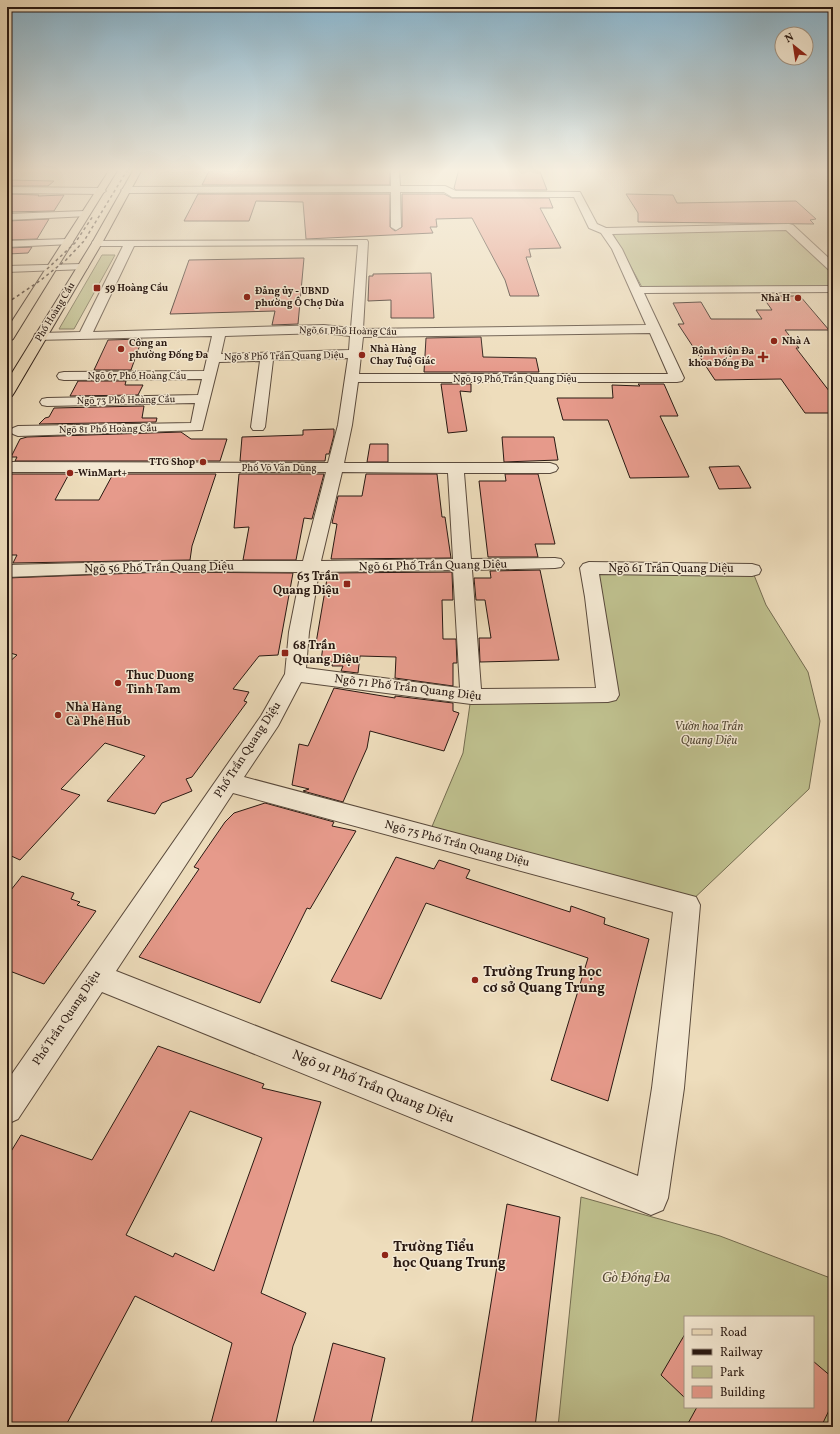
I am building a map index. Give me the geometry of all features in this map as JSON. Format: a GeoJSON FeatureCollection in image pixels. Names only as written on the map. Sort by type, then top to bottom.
{"type":"FeatureCollection","features":[{"type":"Feature","properties":{"kind":"main road"},"geometry":{"type":"LineString","coordinates":[[7,339],[72,236]]}},
{"type":"Feature","properties":{"kind":"main road","name":"Phố Hoàng Cầu"},"geometry":{"type":"LineString","coordinates":[[7,393],[101,236]]}},
{"type":"Feature","properties":{"kind":"street"},"geometry":{"type":"LineString","coordinates":[[608,236],[637,290],[655,329]]}},
{"type":"Feature","properties":{"kind":"street"},"geometry":{"type":"LineString","coordinates":[[799,236],[833,268]]}},
{"type":"Feature","properties":{"kind":"street"},"geometry":{"type":"LineString","coordinates":[[7,244],[68,242]]}},
{"type":"Feature","properties":{"kind":"street","name":"Phố Trần Quang Diệu"},"geometry":{"type":"LineString","coordinates":[[7,1108],[270,720],[295,674],[299,632],[311,567],[345,425],[352,378],[362,273],[363,242],[130,243]]}},
{"type":"Feature","properties":{"kind":"street"},"geometry":{"type":"LineString","coordinates":[[85,335],[130,243],[97,243]]}},
{"type":"Feature","properties":{"kind":"street"},"geometry":{"type":"LineString","coordinates":[[7,269],[82,268]]}},
{"type":"Feature","properties":{"kind":"street"},"geometry":{"type":"LineString","coordinates":[[637,290],[833,289]]}},
{"type":"Feature","properties":{"kind":"street","name":"Ngõ 61 Phố Hoàng Cầu"},"geometry":{"type":"LineString","coordinates":[[40,336],[324,329],[357,333],[655,329]]}},
{"type":"Feature","properties":{"kind":"street","name":"Ngõ 19 Phố Trần Quang Diệu"},"geometry":{"type":"LineString","coordinates":[[352,378],[677,378],[655,329]]}},
{"type":"Feature","properties":{"kind":"street"},"geometry":{"type":"LineString","coordinates":[[204,399],[220,331]]}},
{"type":"Feature","properties":{"kind":"street","name":"Ngõ 8 Phố Trần Quang Diệu"},"geometry":{"type":"LineString","coordinates":[[214,358],[355,354]]}},
{"type":"Feature","properties":{"kind":"street"},"geometry":{"type":"LineString","coordinates":[[258,427],[267,357]]}},
{"type":"Feature","properties":{"kind":"street","name":"Ngõ 67 Phố Hoàng Cầu"},"geometry":{"type":"LineString","coordinates":[[64,376],[210,375]]}},
{"type":"Feature","properties":{"kind":"street","name":"Ngõ 73 Phố Hoàng Cầu"},"geometry":{"type":"LineString","coordinates":[[47,402],[204,399]]}},
{"type":"Feature","properties":{"kind":"street","name":"Ngõ 81 Phố Hoàng Cầu"},"geometry":{"type":"LineString","coordinates":[[18,431],[197,427],[204,399]]}},
{"type":"Feature","properties":{"kind":"street","name":"Phố Võ Văn Dũng"},"geometry":{"type":"LineString","coordinates":[[7,466],[334,469],[550,468]]}},
{"type":"Feature","properties":{"kind":"street"},"geometry":{"type":"LineString","coordinates":[[456,468],[472,697]]}},
{"type":"Feature","properties":{"kind":"street","name":"Ngõ 61 Phố Trần Quang Diệu"},"geometry":{"type":"LineString","coordinates":[[311,567],[464,566],[554,563]]}},
{"type":"Feature","properties":{"kind":"street","name":"Ngõ 56 Phố Trần Quang Diệu"},"geometry":{"type":"LineString","coordinates":[[7,571],[164,566],[311,567]]}},
{"type":"Feature","properties":{"kind":"street","name":"Ngõ 71 Phố Trần Quang Diệu"},"geometry":{"type":"LineString","coordinates":[[295,674],[472,697],[608,695],[595,597],[589,568]]}},
{"type":"Feature","properties":{"kind":"street","name":"Ngõ 61 Trần Quang Diệu"},"geometry":{"type":"LineString","coordinates":[[589,568],[752,570]]}},
{"type":"Feature","properties":{"kind":"street","name":"Ngõ 75 Phố Trần Quang Diệu"},"geometry":{"type":"LineString","coordinates":[[227,782],[687,905],[668,1088],[651,1198]]}},
{"type":"Feature","properties":{"kind":"street","name":"Ngõ 91 Phố Trần Quang Diệu"},"geometry":{"type":"LineString","coordinates":[[96,976],[651,1198]]}},
{"type":"Feature","properties":{"kind":"green space"},"geometry":{"type":"Polygon","coordinates":[[[614,236],[796,236],[833,272],[833,287],[643,289],[614,236]]]}},
{"type":"Feature","properties":{"kind":"green space"},"geometry":{"type":"Polygon","coordinates":[[[102,255],[115,255],[74,329],[59,329],[102,255]]]}},
{"type":"Feature","properties":{"kind":"green space","name":"Vườn hoa Trần Quang Diệu"},"geometry":{"type":"Polygon","coordinates":[[[589,568],[752,570],[766,605],[808,672],[820,721],[809,789],[687,905],[428,836],[463,753],[471,697],[608,695],[589,568]]]}},
{"type":"Feature","properties":{"kind":"green space","name":"Gò Đống Đa"},"geometry":{"type":"Polygon","coordinates":[[[581,1197],[720,1236],[833,1279],[833,1427],[558,1427],[581,1197]]]}},
{"type":"Feature","properties":{"kind":"building"},"geometry":{"type":"Polygon","coordinates":[[[7,236],[39,236],[37,239],[7,240],[7,236]]]}},
{"type":"Feature","properties":{"kind":"building"},"geometry":{"type":"Polygon","coordinates":[[[306,236],[371,236],[306,239],[306,236]]]}},
{"type":"Feature","properties":{"kind":"building"},"geometry":{"type":"Polygon","coordinates":[[[482,236],[555,236],[561,248],[529,249],[531,257],[526,257],[539,296],[510,296],[505,280],[482,236]]]}},
{"type":"Feature","properties":{"kind":"building"},"geometry":{"type":"Polygon","coordinates":[[[32,247],[28,253],[7,254],[7,248],[32,247]]]}},
{"type":"Feature","properties":{"kind":"building"},"geometry":{"type":"Polygon","coordinates":[[[304,258],[298,324],[272,325],[275,311],[170,314],[189,260],[304,258]]]}},
{"type":"Feature","properties":{"kind":"building"},"geometry":{"type":"Polygon","coordinates":[[[431,273],[434,318],[391,318],[391,300],[368,301],[369,276],[373,276],[373,274],[431,273]]]}},
{"type":"Feature","properties":{"kind":"building"},"geometry":{"type":"Polygon","coordinates":[[[762,296],[800,296],[829,330],[785,330],[799,348],[796,348],[833,396],[833,413],[805,413],[781,379],[715,380],[678,324],[684,324],[673,303],[701,302],[711,319],[762,319],[756,310],[772,310],[762,296]]]}},
{"type":"Feature","properties":{"kind":"building"},"geometry":{"type":"Polygon","coordinates":[[[481,337],[483,357],[536,358],[539,372],[424,372],[426,338],[481,337]]]}},
{"type":"Feature","properties":{"kind":"building","name":"Công an phường Đống Đa"},"geometry":{"type":"Polygon","coordinates":[[[142,339],[131,370],[94,370],[108,340],[142,339]]]}},
{"type":"Feature","properties":{"kind":"building"},"geometry":{"type":"Polygon","coordinates":[[[78,381],[126,381],[125,385],[143,385],[138,395],[70,396],[78,381]]]}},
{"type":"Feature","properties":{"kind":"building"},"geometry":{"type":"Polygon","coordinates":[[[441,384],[471,384],[471,392],[460,391],[467,431],[448,433],[441,384]]]}},
{"type":"Feature","properties":{"kind":"building"},"geometry":{"type":"Polygon","coordinates":[[[638,384],[664,384],[678,416],[660,416],[689,477],[630,478],[608,420],[563,420],[557,398],[613,398],[612,385],[640,386],[638,384]]]}},
{"type":"Feature","properties":{"kind":"building"},"geometry":{"type":"Polygon","coordinates":[[[144,406],[142,418],[157,418],[156,422],[39,424],[45,418],[49,417],[54,408],[144,406]]]}},
{"type":"Feature","properties":{"kind":"building"},"geometry":{"type":"Polygon","coordinates":[[[334,429],[329,454],[326,454],[325,461],[240,461],[242,437],[303,435],[303,430],[334,429]]]}},
{"type":"Feature","properties":{"kind":"building"},"geometry":{"type":"Polygon","coordinates":[[[181,432],[191,439],[227,439],[220,461],[15,461],[17,457],[11,457],[20,439],[27,437],[181,432]]]}},
{"type":"Feature","properties":{"kind":"building"},"geometry":{"type":"Polygon","coordinates":[[[502,437],[554,437],[558,460],[504,462],[502,437]]]}},
{"type":"Feature","properties":{"kind":"building"},"geometry":{"type":"Polygon","coordinates":[[[370,444],[388,444],[388,462],[367,462],[370,444]]]}},
{"type":"Feature","properties":{"kind":"building"},"geometry":{"type":"Polygon","coordinates":[[[739,466],[751,488],[719,489],[709,467],[739,466]]]}},
{"type":"Feature","properties":{"kind":"building"},"geometry":{"type":"Polygon","coordinates":[[[9,474],[69,474],[55,500],[99,500],[113,474],[216,474],[192,546],[190,560],[13,563],[17,555],[7,555],[7,477],[9,474]]]}},
{"type":"Feature","properties":{"kind":"building"},"geometry":{"type":"Polygon","coordinates":[[[239,474],[324,474],[312,519],[304,518],[296,560],[243,560],[249,527],[234,528],[239,474]]]}},
{"type":"Feature","properties":{"kind":"building"},"geometry":{"type":"Polygon","coordinates":[[[366,474],[437,474],[442,517],[445,517],[451,558],[331,559],[337,524],[332,523],[338,496],[362,496],[366,474]]]}},
{"type":"Feature","properties":{"kind":"building"},"geometry":{"type":"Polygon","coordinates":[[[505,474],[538,474],[555,544],[535,544],[538,557],[488,557],[479,481],[506,481],[505,474]]]}},
{"type":"Feature","properties":{"kind":"building"},"geometry":{"type":"Polygon","coordinates":[[[540,570],[559,660],[480,662],[479,638],[491,638],[485,600],[476,600],[474,578],[491,578],[490,571],[540,570]]]}},
{"type":"Feature","properties":{"kind":"building"},"geometry":{"type":"Polygon","coordinates":[[[164,572],[293,573],[278,655],[259,656],[233,689],[249,692],[244,701],[247,702],[192,777],[186,779],[192,791],[162,803],[155,814],[107,801],[145,756],[105,743],[61,789],[80,795],[20,860],[7,854],[7,664],[17,655],[7,652],[7,578],[164,572]]]}},
{"type":"Feature","properties":{"kind":"building"},"geometry":{"type":"Polygon","coordinates":[[[452,572],[453,600],[442,600],[443,639],[456,639],[457,663],[453,663],[453,686],[395,678],[396,657],[360,656],[358,673],[341,671],[343,666],[332,666],[333,662],[321,661],[323,646],[321,646],[321,643],[316,643],[328,573],[452,572]]]}},
{"type":"Feature","properties":{"kind":"building"},"geometry":{"type":"Polygon","coordinates":[[[334,688],[395,698],[395,696],[453,703],[453,711],[459,713],[444,751],[370,731],[367,748],[343,802],[303,791],[309,789],[292,785],[299,744],[308,746],[334,688]]]}},
{"type":"Feature","properties":{"kind":"building"},"geometry":{"type":"Polygon","coordinates":[[[265,803],[334,822],[332,826],[356,831],[310,909],[307,908],[260,1003],[139,957],[199,869],[194,867],[225,822],[234,813],[265,803]]]}},
{"type":"Feature","properties":{"kind":"building"},"geometry":{"type":"Polygon","coordinates":[[[396,857],[434,869],[439,860],[470,870],[466,878],[570,912],[571,906],[605,918],[604,924],[649,939],[608,1101],[551,1080],[588,958],[426,903],[381,999],[331,981],[396,857]]]}},
{"type":"Feature","properties":{"kind":"building"},"geometry":{"type":"Polygon","coordinates":[[[22,876],[74,893],[71,899],[80,902],[77,905],[96,911],[44,984],[7,970],[7,895],[22,876]]]}},
{"type":"Feature","properties":{"kind":"building"},"geometry":{"type":"Polygon","coordinates":[[[158,1046],[264,1084],[262,1088],[321,1102],[261,1293],[306,1313],[293,1346],[275,1427],[210,1427],[232,1343],[135,1296],[65,1427],[7,1427],[7,1158],[21,1135],[92,1160],[158,1046]],[[190,1111],[126,1235],[173,1257],[175,1253],[214,1271],[262,1138],[190,1111]]]}},
{"type":"Feature","properties":{"kind":"building"},"geometry":{"type":"Polygon","coordinates":[[[507,1204],[560,1217],[535,1427],[471,1427],[507,1204]]]}},
{"type":"Feature","properties":{"kind":"building"},"geometry":{"type":"Polygon","coordinates":[[[684,1336],[684,1397],[661,1375],[684,1336]]]}},
{"type":"Feature","properties":{"kind":"building"},"geometry":{"type":"Polygon","coordinates":[[[333,1343],[385,1358],[370,1427],[312,1427],[333,1343]]]}},
{"type":"Feature","properties":{"kind":"building"},"geometry":{"type":"Polygon","coordinates":[[[814,1362],[833,1378],[833,1402],[821,1427],[686,1427],[696,1408],[814,1408],[814,1362]]]}},
{"type":"Feature","properties":{"kind":"railway"},"geometry":{"type":"LineString","coordinates":[[47,269],[75,243],[80,236]]}},
{"type":"Feature","properties":{"kind":"railway"},"geometry":{"type":"LineString","coordinates":[[7,303],[41,280],[66,260],[87,236]]}},
{"type":"Feature","properties":{"kind":"place","name":"59 Hoàng Cầu"},"geometry":{"type":"Point","coordinates":[97,288]}},
{"type":"Feature","properties":{"kind":"place","name":"Đảng ủy - UBND phường Ô Chợ Dừa"},"geometry":{"type":"Point","coordinates":[247,297]}},
{"type":"Feature","properties":{"kind":"place","name":"Nhà H"},"geometry":{"type":"Point","coordinates":[798,298]}},
{"type":"Feature","properties":{"kind":"place","name":"Nhà A"},"geometry":{"type":"Point","coordinates":[774,341]}},
{"type":"Feature","properties":{"kind":"place","name":"Công an phường Đống Đa"},"geometry":{"type":"Point","coordinates":[121,349]}},
{"type":"Feature","properties":{"kind":"place","name":"Nhà Hàng Chay Tuệ Giác"},"geometry":{"type":"Point","coordinates":[362,355]}},
{"type":"Feature","properties":{"kind":"place","name":"Bệnh viện Đa khoa Đống Đa"},"geometry":{"type":"Point","coordinates":[763,357]}},
{"type":"Feature","properties":{"kind":"place","name":"TTG Shop"},"geometry":{"type":"Point","coordinates":[203,462]}},
{"type":"Feature","properties":{"kind":"place","name":"WinMart+"},"geometry":{"type":"Point","coordinates":[70,473]}},
{"type":"Feature","properties":{"kind":"place","name":"63 Trần Quang Diệu"},"geometry":{"type":"Point","coordinates":[347,584]}},
{"type":"Feature","properties":{"kind":"place","name":"68 Trần Quang Diệu"},"geometry":{"type":"Point","coordinates":[285,653]}},
{"type":"Feature","properties":{"kind":"place","name":"Thuc Duong Tinh Tam"},"geometry":{"type":"Point","coordinates":[118,683]}},
{"type":"Feature","properties":{"kind":"place","name":"Nhà Hàng Cà Phê Hub"},"geometry":{"type":"Point","coordinates":[58,715]}},
{"type":"Feature","properties":{"kind":"place","name":"Trường Trung học cơ sở Quang Trung"},"geometry":{"type":"Point","coordinates":[475,980]}},
{"type":"Feature","properties":{"kind":"place","name":"Trường Tiểu học Quang Trung"},"geometry":{"type":"Point","coordinates":[385,1255]}}]}
